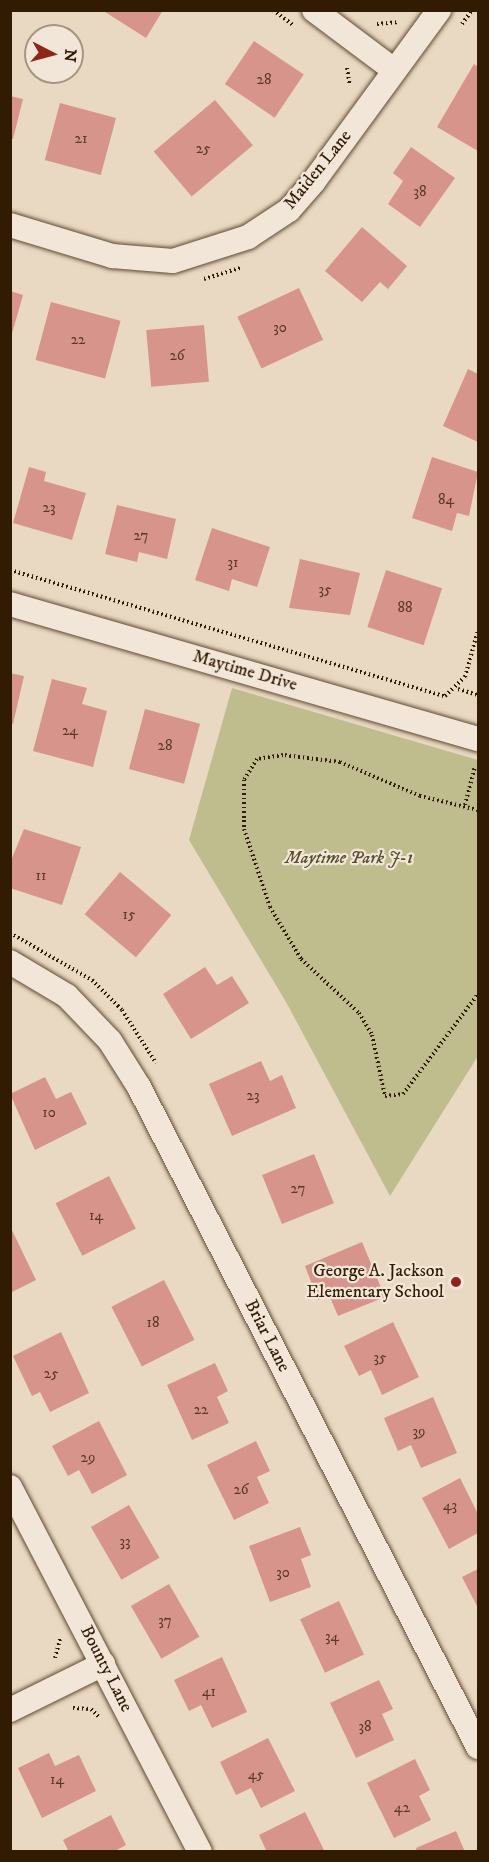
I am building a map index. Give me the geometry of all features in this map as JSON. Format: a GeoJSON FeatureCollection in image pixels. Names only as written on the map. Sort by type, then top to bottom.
{"type":"FeatureCollection","features":[{"type":"Feature","properties":{"kind":"street"},"geometry":{"type":"LineString","coordinates":[[314,10],[394,69]]}},
{"type":"Feature","properties":{"kind":"street","name":"Maiden Lane"},"geometry":{"type":"LineString","coordinates":[[10,225],[112,256],[173,261],[216,251],[289,210],[439,10]]}},
{"type":"Feature","properties":{"kind":"street","name":"Maytime Drive"},"geometry":{"type":"LineString","coordinates":[[10,603],[476,731]]}},
{"type":"Feature","properties":{"kind":"street","name":"Briar Lane"},"geometry":{"type":"LineString","coordinates":[[10,962],[67,996],[110,1041],[139,1087],[478,1747]]}},
{"type":"Feature","properties":{"kind":"street","name":"Bounty Lane"},"geometry":{"type":"LineString","coordinates":[[10,1487],[200,1851]]}},
{"type":"Feature","properties":{"kind":"street"},"geometry":{"type":"LineString","coordinates":[[10,1710],[103,1664]]}},
{"type":"Feature","properties":{"kind":"path"},"geometry":{"type":"LineString","coordinates":[[273,10],[300,31]]}},
{"type":"Feature","properties":{"kind":"path"},"geometry":{"type":"LineString","coordinates":[[368,19],[390,25],[406,15]]}},
{"type":"Feature","properties":{"kind":"path"},"geometry":{"type":"LineString","coordinates":[[337,58],[351,75],[346,93]]}},
{"type":"Feature","properties":{"kind":"path"},"geometry":{"type":"LineString","coordinates":[[10,570],[445,696],[458,689],[478,630]]}},
{"type":"Feature","properties":{"kind":"path"},"geometry":{"type":"LineString","coordinates":[[458,689],[478,695]]}},
{"type":"Feature","properties":{"kind":"path"},"geometry":{"type":"LineString","coordinates":[[478,810],[465,805],[420,796],[340,762],[283,755],[257,759],[244,780],[244,829],[270,907],[301,959],[359,1013],[372,1035],[385,1096],[403,1094],[478,994]]}},
{"type":"Feature","properties":{"kind":"path"},"geometry":{"type":"LineString","coordinates":[[465,805],[475,765]]}},
{"type":"Feature","properties":{"kind":"path"},"geometry":{"type":"LineString","coordinates":[[47,1665],[59,1650],[56,1629]]}},
{"type":"Feature","properties":{"kind":"path"},"geometry":{"type":"LineString","coordinates":[[72,1708],[90,1709],[105,1727]]}},
{"type":"Feature","properties":{"kind":"green space","name":"Maytime Park J-1"},"geometry":{"type":"Polygon","coordinates":[[[232,688],[478,760],[478,1056],[390,1196],[286,1002],[189,840],[232,688]]]}},
{"type":"Feature","properties":{"kind":"building"},"geometry":{"type":"Polygon","coordinates":[[[102,10],[163,10],[146,38],[102,10]]]}},
{"type":"Feature","properties":{"kind":"building"},"geometry":{"type":"Polygon","coordinates":[[[254,41],[304,75],[275,118],[225,84],[254,41]]]}},
{"type":"Feature","properties":{"kind":"building"},"geometry":{"type":"Polygon","coordinates":[[[474,64],[478,67],[478,151],[437,127],[474,64]]]}},
{"type":"Feature","properties":{"kind":"building"},"geometry":{"type":"Polygon","coordinates":[[[10,96],[23,99],[13,139],[10,138],[10,96]]]}},
{"type":"Feature","properties":{"kind":"building"},"geometry":{"type":"Polygon","coordinates":[[[215,100],[253,145],[192,197],[154,151],[215,100]]]}},
{"type":"Feature","properties":{"kind":"building"},"geometry":{"type":"Polygon","coordinates":[[[60,103],[116,118],[101,175],[45,160],[60,103]]]}},
{"type":"Feature","properties":{"kind":"building"},"geometry":{"type":"Polygon","coordinates":[[[411,147],[455,178],[420,227],[388,204],[403,181],[393,173],[411,147]]]}},
{"type":"Feature","properties":{"kind":"building"},"geometry":{"type":"Polygon","coordinates":[[[362,227],[407,266],[388,289],[380,282],[362,302],[325,271],[362,227]]]}},
{"type":"Feature","properties":{"kind":"building"},"geometry":{"type":"Polygon","coordinates":[[[299,288],[323,340],[261,368],[237,317],[299,288]]]}},
{"type":"Feature","properties":{"kind":"building"},"geometry":{"type":"Polygon","coordinates":[[[10,291],[23,295],[11,337],[10,337],[10,291]]]}},
{"type":"Feature","properties":{"kind":"building"},"geometry":{"type":"Polygon","coordinates":[[[51,302],[121,321],[105,379],[35,360],[51,302]]]}},
{"type":"Feature","properties":{"kind":"building"},"geometry":{"type":"Polygon","coordinates":[[[204,325],[209,382],[151,387],[146,330],[204,325]]]}},
{"type":"Feature","properties":{"kind":"building"},"geometry":{"type":"Polygon","coordinates":[[[468,369],[478,374],[478,442],[443,426],[468,369]]]}},
{"type":"Feature","properties":{"kind":"building"},"geometry":{"type":"Polygon","coordinates":[[[432,457],[478,472],[469,516],[457,513],[452,531],[412,518],[432,457]]]}},
{"type":"Feature","properties":{"kind":"building"},"geometry":{"type":"Polygon","coordinates":[[[29,467],[46,472],[44,481],[86,493],[72,540],[13,523],[29,467]]]}},
{"type":"Feature","properties":{"kind":"building"},"geometry":{"type":"Polygon","coordinates":[[[117,505],[176,519],[167,559],[139,552],[137,562],[105,554],[117,505]]]}},
{"type":"Feature","properties":{"kind":"building"},"geometry":{"type":"Polygon","coordinates":[[[212,528],[270,547],[257,587],[232,579],[229,591],[195,580],[212,528]]]}},
{"type":"Feature","properties":{"kind":"building"},"geometry":{"type":"Polygon","coordinates":[[[300,559],[360,573],[350,615],[289,608],[300,559]]]}},
{"type":"Feature","properties":{"kind":"building"},"geometry":{"type":"Polygon","coordinates":[[[386,570],[442,588],[424,645],[367,627],[386,570]]]}},
{"type":"Feature","properties":{"kind":"building"},"geometry":{"type":"Polygon","coordinates":[[[10,673],[24,676],[13,724],[10,723],[10,673]]]}},
{"type":"Feature","properties":{"kind":"building"},"geometry":{"type":"Polygon","coordinates":[[[52,679],[87,688],[82,704],[107,711],[93,767],[33,751],[52,679]]]}},
{"type":"Feature","properties":{"kind":"building"},"geometry":{"type":"Polygon","coordinates":[[[145,709],[200,724],[184,784],[129,769],[145,709]]]}},
{"type":"Feature","properties":{"kind":"building"},"geometry":{"type":"Polygon","coordinates":[[[24,829],[81,847],[62,905],[10,888],[10,863],[24,829]]]}},
{"type":"Feature","properties":{"kind":"building"},"geometry":{"type":"Polygon","coordinates":[[[120,872],[171,915],[136,957],[85,914],[120,872]]]}},
{"type":"Feature","properties":{"kind":"building"},"geometry":{"type":"Polygon","coordinates":[[[205,967],[217,985],[232,976],[249,1003],[191,1039],[163,994],[205,967]]]}},
{"type":"Feature","properties":{"kind":"building"},"geometry":{"type":"Polygon","coordinates":[[[261,1061],[270,1081],[282,1075],[296,1108],[232,1136],[209,1084],[261,1061]]]}},
{"type":"Feature","properties":{"kind":"building"},"geometry":{"type":"Polygon","coordinates":[[[45,1077],[56,1099],[71,1092],[87,1124],[35,1150],[10,1094],[45,1077]]]}},
{"type":"Feature","properties":{"kind":"building"},"geometry":{"type":"Polygon","coordinates":[[[314,1154],[334,1203],[282,1224],[262,1175],[314,1154]]]}},
{"type":"Feature","properties":{"kind":"building"},"geometry":{"type":"Polygon","coordinates":[[[109,1176],[136,1229],[82,1256],[56,1203],[109,1176]]]}},
{"type":"Feature","properties":{"kind":"building"},"geometry":{"type":"Polygon","coordinates":[[[10,1226],[36,1280],[10,1293],[10,1226]]]}},
{"type":"Feature","properties":{"kind":"building"},"geometry":{"type":"Polygon","coordinates":[[[362,1242],[385,1297],[338,1316],[329,1295],[318,1300],[305,1266],[362,1242]]]}},
{"type":"Feature","properties":{"kind":"building"},"geometry":{"type":"Polygon","coordinates":[[[164,1280],[194,1340],[142,1366],[111,1307],[164,1280]]]}},
{"type":"Feature","properties":{"kind":"building"},"geometry":{"type":"Polygon","coordinates":[[[393,1322],[419,1377],[382,1395],[371,1370],[359,1376],[344,1346],[393,1322]]]}},
{"type":"Feature","properties":{"kind":"building"},"geometry":{"type":"Polygon","coordinates":[[[61,1332],[89,1393],[50,1412],[40,1392],[32,1396],[13,1356],[61,1332]]]}},
{"type":"Feature","properties":{"kind":"building"},"geometry":{"type":"Polygon","coordinates":[[[215,1363],[228,1391],[217,1397],[229,1423],[192,1440],[167,1385],[215,1363]]]}},
{"type":"Feature","properties":{"kind":"building"},"geometry":{"type":"Polygon","coordinates":[[[433,1397],[457,1453],[421,1468],[411,1445],[398,1451],[384,1418],[433,1397]]]}},
{"type":"Feature","properties":{"kind":"building"},"geometry":{"type":"Polygon","coordinates":[[[99,1421],[127,1475],[92,1494],[79,1470],[68,1476],[52,1446],[99,1421]]]}},
{"type":"Feature","properties":{"kind":"building"},"geometry":{"type":"Polygon","coordinates":[[[256,1441],[270,1471],[257,1477],[269,1503],[234,1520],[207,1465],[256,1441]]]}},
{"type":"Feature","properties":{"kind":"building"},"geometry":{"type":"Polygon","coordinates":[[[460,1478],[478,1514],[478,1533],[449,1549],[422,1498],[460,1478]]]}},
{"type":"Feature","properties":{"kind":"building"},"geometry":{"type":"Polygon","coordinates":[[[129,1505],[160,1558],[121,1580],[91,1527],[129,1505]]]}},
{"type":"Feature","properties":{"kind":"building"},"geometry":{"type":"Polygon","coordinates":[[[300,1527],[311,1555],[301,1559],[311,1587],[270,1602],[249,1546],[300,1527]]]}},
{"type":"Feature","properties":{"kind":"building"},"geometry":{"type":"Polygon","coordinates":[[[478,1569],[478,1608],[462,1577],[478,1569]]]}},
{"type":"Feature","properties":{"kind":"building"},"geometry":{"type":"Polygon","coordinates":[[[169,1584],[200,1637],[161,1659],[131,1606],[169,1584]]]}},
{"type":"Feature","properties":{"kind":"building"},"geometry":{"type":"Polygon","coordinates":[[[339,1601],[364,1654],[325,1673],[300,1619],[339,1601]]]}},
{"type":"Feature","properties":{"kind":"building"},"geometry":{"type":"Polygon","coordinates":[[[222,1657],[247,1712],[212,1728],[201,1705],[189,1711],[174,1680],[222,1657]]]}},
{"type":"Feature","properties":{"kind":"building"},"geometry":{"type":"Polygon","coordinates":[[[379,1680],[393,1709],[382,1714],[394,1740],[356,1758],[330,1703],[379,1680]]]}},
{"type":"Feature","properties":{"kind":"building"},"geometry":{"type":"Polygon","coordinates":[[[268,1738],[295,1791],[261,1808],[251,1788],[236,1795],[220,1762],[268,1738]]]}},
{"type":"Feature","properties":{"kind":"building"},"geometry":{"type":"Polygon","coordinates":[[[49,1753],[55,1766],[79,1755],[96,1791],[42,1818],[18,1768],[49,1753]]]}},
{"type":"Feature","properties":{"kind":"building"},"geometry":{"type":"Polygon","coordinates":[[[415,1759],[430,1790],[419,1796],[431,1820],[394,1838],[367,1783],[415,1759]]]}},
{"type":"Feature","properties":{"kind":"building"},"geometry":{"type":"Polygon","coordinates":[[[305,1812],[325,1852],[267,1852],[259,1835],[305,1812]]]}},
{"type":"Feature","properties":{"kind":"building"},"geometry":{"type":"Polygon","coordinates":[[[111,1815],[126,1845],[113,1852],[69,1852],[63,1840],[111,1815]]]}},
{"type":"Feature","properties":{"kind":"building"},"geometry":{"type":"Polygon","coordinates":[[[456,1831],[465,1852],[417,1852],[416,1848],[456,1831]]]}},
{"type":"Feature","properties":{"kind":"place","name":"George A. Jackson Elementary School"},"geometry":{"type":"Point","coordinates":[456,1282]}}]}
